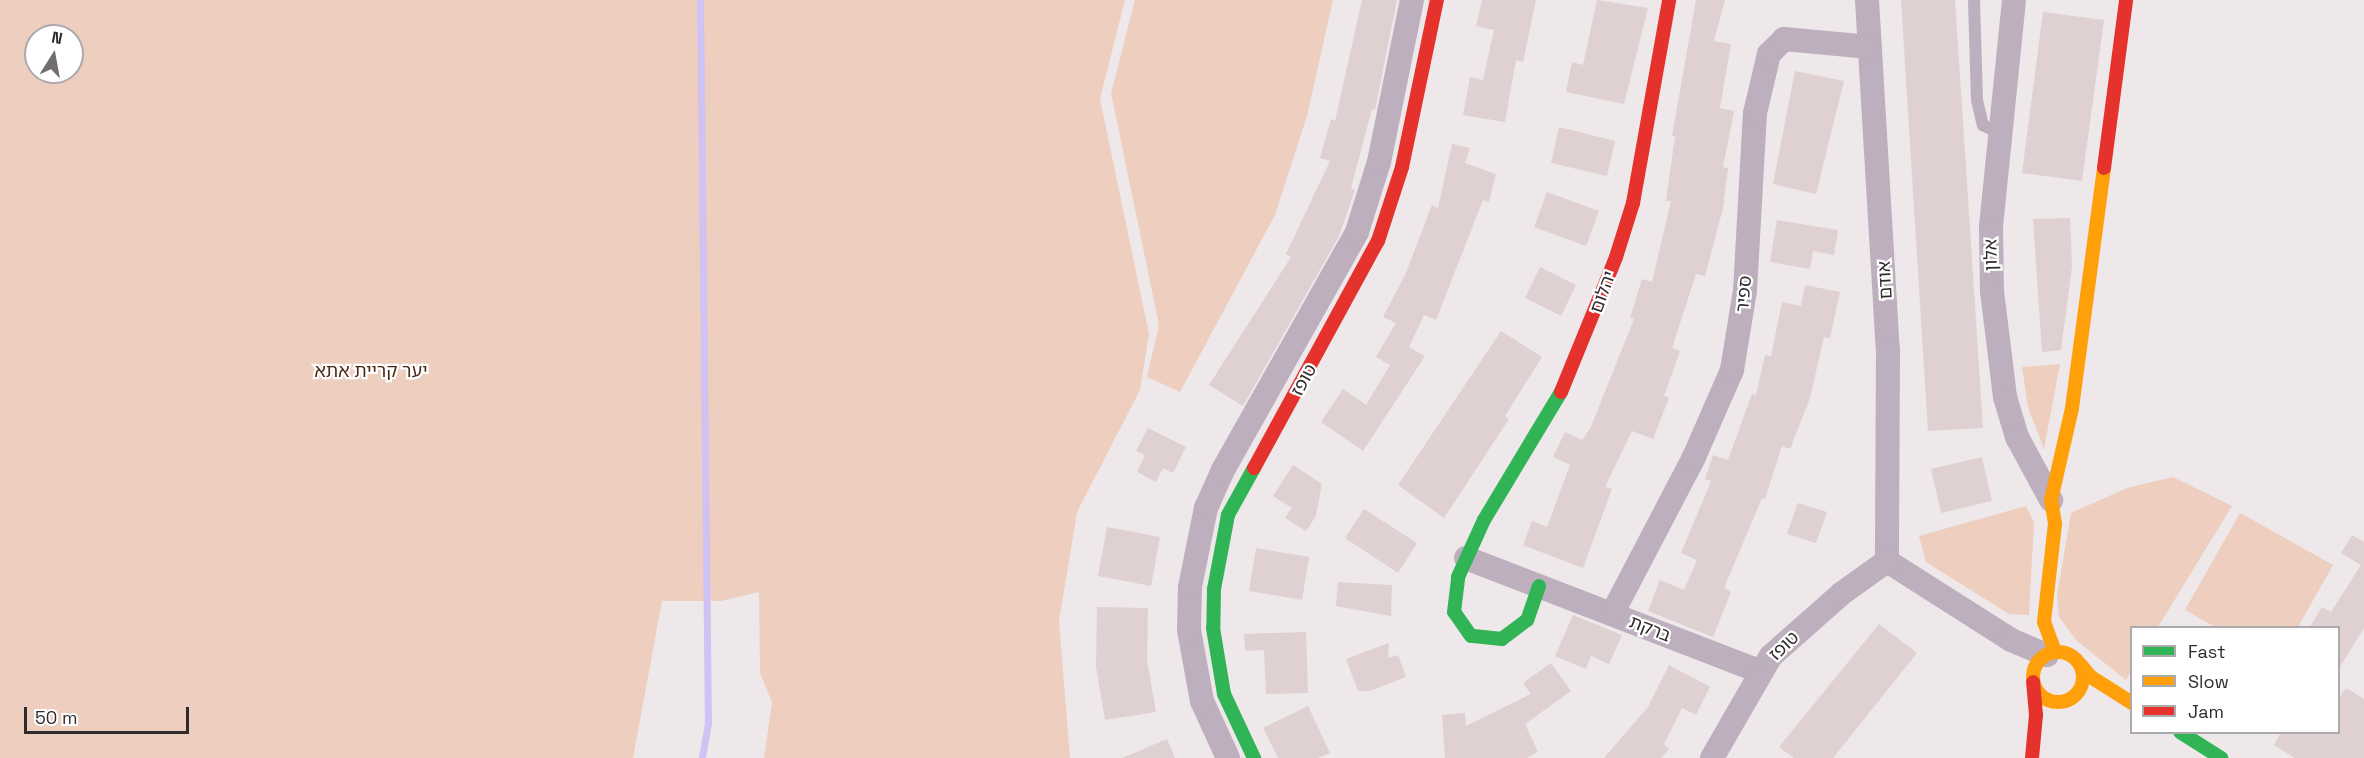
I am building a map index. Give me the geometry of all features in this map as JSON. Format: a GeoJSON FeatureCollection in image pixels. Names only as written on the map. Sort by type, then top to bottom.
{"type":"FeatureCollection","features":[{"type":"Feature","properties":{"kind":"street","name":"טופז"},"geometry":{"type":"LineString","coordinates":[[1228,758],[1202,700],[1190,630],[1190,587],[1206,508],[1223,470],[1357,232],[1379,162],[1412,0]]}},
{"type":"Feature","properties":{"kind":"street","name":"טופז"},"geometry":{"type":"LineString","coordinates":[[1254,758],[1224,694],[1213,628],[1214,589],[1226,527],[1244,482],[1300,388],[1378,241],[1402,167],[1437,0]]}},
{"type":"Feature","properties":{"kind":"street","name":"יהלום"},"geometry":{"type":"LineString","coordinates":[[1539,586],[1527,620],[1516,632],[1502,639],[1471,636],[1454,612],[1458,577],[1484,520],[1565,385],[1592,325],[1633,203],[1669,0]]}},
{"type":"Feature","properties":{"kind":"street","name":"אודם"},"geometry":{"type":"LineString","coordinates":[[1867,0],[1888,350],[1887,561]]}},
{"type":"Feature","properties":{"kind":"street","name":"אלון"},"geometry":{"type":"LineString","coordinates":[[2014,0],[1991,228],[1996,341],[2017,437],[2051,500]]}},
{"type":"Feature","properties":{"kind":"street"},"geometry":{"type":"LineString","coordinates":[[2061,703],[2042,697],[2044,622],[2055,524],[2051,500],[2074,396],[2127,0]]}},
{"type":"Feature","properties":{"kind":"street","name":"ספיר"},"geometry":{"type":"LineString","coordinates":[[1612,614],[1694,457],[1732,370],[1745,291],[1755,113],[1769,54],[1784,39],[1870,47]]}},
{"type":"Feature","properties":{"kind":"street"},"geometry":{"type":"LineString","coordinates":[[1466,558],[1539,586]]}},
{"type":"Feature","properties":{"kind":"street","name":"טופז"},"geometry":{"type":"LineString","coordinates":[[1712,758],[1771,656],[1824,609],[1887,561]]}},
{"type":"Feature","properties":{"kind":"street"},"geometry":{"type":"LineString","coordinates":[[1887,561],[2011,640],[2042,666]]}},
{"type":"Feature","properties":{"kind":"street","name":"ברקת"},"geometry":{"type":"LineString","coordinates":[[1539,586],[1761,672]]}},
{"type":"Feature","properties":{"kind":"street"},"geometry":{"type":"LineString","coordinates":[[2042,666],[2064,652],[2080,664],[2091,678],[2127,700]]}},
{"type":"Feature","properties":{"kind":"street"},"geometry":{"type":"LineString","coordinates":[[2075,697],[2083,681],[2080,664]]}},
{"type":"Feature","properties":{"kind":"street"},"geometry":{"type":"LineString","coordinates":[[2033,753],[2042,666]]}},
{"type":"Feature","properties":{"kind":"street"},"geometry":{"type":"LineString","coordinates":[[2033,753],[2044,721],[2061,703],[2094,692],[2127,700]]}},
{"type":"Feature","properties":{"kind":"street"},"geometry":{"type":"LineString","coordinates":[[2183,734],[2221,758]]}},
{"type":"Feature","properties":{"kind":"lane"},"geometry":{"type":"LineString","coordinates":[[1974,0],[1977,100],[1983,125],[2000,134]]}},
{"type":"Feature","properties":{"kind":"green space","name":"יער קריית אתא"},"geometry":{"type":"Polygon","coordinates":[[[0,0],[1125,0],[1100,99],[1149,334],[1140,390],[1077,512],[1059,621],[1070,758],[764,758],[772,702],[760,673],[759,592],[721,601],[662,601],[633,758],[0,758],[0,0]]]}},
{"type":"Feature","properties":{"kind":"green space"},"geometry":{"type":"Polygon","coordinates":[[[1135,0],[1333,0],[1307,116],[1275,215],[1180,392],[1147,377],[1159,325],[1111,93],[1135,0]]]}},
{"type":"Feature","properties":{"kind":"green space"},"geometry":{"type":"Polygon","coordinates":[[[2060,364],[2044,449],[2028,407],[2022,367],[2060,364]]]}},
{"type":"Feature","properties":{"kind":"green space"},"geometry":{"type":"Polygon","coordinates":[[[2173,477],[2232,506],[2159,626],[2130,626],[2130,673],[2126,680],[2077,641],[2059,617],[2057,595],[2071,513],[2127,488],[2173,477]]]}},
{"type":"Feature","properties":{"kind":"green space"},"geometry":{"type":"Polygon","coordinates":[[[2026,506],[2034,522],[2029,615],[2009,614],[1926,562],[1919,536],[2026,506]]]}},
{"type":"Feature","properties":{"kind":"green space"},"geometry":{"type":"Polygon","coordinates":[[[2240,513],[2333,565],[2299,626],[2213,626],[2185,610],[2240,513]]]}},
{"type":"Feature","properties":{"kind":"building"},"geometry":{"type":"Polygon","coordinates":[[[1362,0],[1397,0],[1375,110],[1372,109],[1351,188],[1355,190],[1339,236],[1243,406],[1209,385],[1291,257],[1286,254],[1330,161],[1320,158],[1331,119],[1335,121],[1362,0]]]}},
{"type":"Feature","properties":{"kind":"building"},"geometry":{"type":"Polygon","coordinates":[[[1482,0],[1536,0],[1523,62],[1516,60],[1505,122],[1463,115],[1470,77],[1483,80],[1494,30],[1476,26],[1482,0]]]}},
{"type":"Feature","properties":{"kind":"building"},"geometry":{"type":"Polygon","coordinates":[[[1597,0],[1648,8],[1624,104],[1566,92],[1572,62],[1583,65],[1597,0]]]}},
{"type":"Feature","properties":{"kind":"building"},"geometry":{"type":"Polygon","coordinates":[[[1696,0],[1725,0],[1714,41],[1731,44],[1720,108],[1734,111],[1723,167],[1728,168],[1723,208],[1705,276],[1696,274],[1672,348],[1680,351],[1664,396],[1669,398],[1653,439],[1632,431],[1605,487],[1612,489],[1583,568],[1523,545],[1532,521],[1547,527],[1570,465],[1553,457],[1565,432],[1582,440],[1590,429],[1634,319],[1630,318],[1642,279],[1652,282],[1671,201],[1666,201],[1675,136],[1672,136],[1696,0]]]}},
{"type":"Feature","properties":{"kind":"building"},"geometry":{"type":"Polygon","coordinates":[[[1901,0],[1955,0],[1983,428],[1928,431],[1901,0]]]}},
{"type":"Feature","properties":{"kind":"building"},"geometry":{"type":"Polygon","coordinates":[[[2043,12],[2104,20],[2082,181],[2022,173],[2043,12]]]}},
{"type":"Feature","properties":{"kind":"building"},"geometry":{"type":"Polygon","coordinates":[[[1795,71],[1844,81],[1816,194],[1773,184],[1795,71]]]}},
{"type":"Feature","properties":{"kind":"building"},"geometry":{"type":"Polygon","coordinates":[[[1559,127],[1615,141],[1607,176],[1551,163],[1559,127]]]}},
{"type":"Feature","properties":{"kind":"building"},"geometry":{"type":"Polygon","coordinates":[[[1452,144],[1470,148],[1465,163],[1496,174],[1489,202],[1483,200],[1436,320],[1424,315],[1409,347],[1425,356],[1363,451],[1321,422],[1343,389],[1366,405],[1390,365],[1376,357],[1396,323],[1383,317],[1406,273],[1432,205],[1438,208],[1452,144]]]}},
{"type":"Feature","properties":{"kind":"building"},"geometry":{"type":"Polygon","coordinates":[[[1547,192],[1599,211],[1586,246],[1534,227],[1547,192]]]}},
{"type":"Feature","properties":{"kind":"building"},"geometry":{"type":"Polygon","coordinates":[[[2070,218],[2072,266],[2061,350],[2042,352],[2033,219],[2070,218]]]}},
{"type":"Feature","properties":{"kind":"building"},"geometry":{"type":"Polygon","coordinates":[[[1777,220],[1838,230],[1834,255],[1813,251],[1810,269],[1770,262],[1777,220]]]}},
{"type":"Feature","properties":{"kind":"building"},"geometry":{"type":"Polygon","coordinates":[[[1540,267],[1576,285],[1561,316],[1525,298],[1540,267]]]}},
{"type":"Feature","properties":{"kind":"building"},"geometry":{"type":"Polygon","coordinates":[[[1805,285],[1840,292],[1830,338],[1824,337],[1810,398],[1790,449],[1782,446],[1765,499],[1762,498],[1724,588],[1731,592],[1713,637],[1648,611],[1660,580],[1684,590],[1697,560],[1681,553],[1711,481],[1705,479],[1713,455],[1728,460],[1752,394],[1756,395],[1765,355],[1771,356],[1782,302],[1801,306],[1805,285]]]}},
{"type":"Feature","properties":{"kind":"building"},"geometry":{"type":"Polygon","coordinates":[[[1501,331],[1542,357],[1505,416],[1509,419],[1444,518],[1398,485],[1501,331]]]}},
{"type":"Feature","properties":{"kind":"building"},"geometry":{"type":"Polygon","coordinates":[[[1148,428],[1186,447],[1173,473],[1163,468],[1156,482],[1137,472],[1145,455],[1136,451],[1148,428]]]}},
{"type":"Feature","properties":{"kind":"building"},"geometry":{"type":"Polygon","coordinates":[[[1982,457],[1992,501],[1941,513],[1931,469],[1982,457]]]}},
{"type":"Feature","properties":{"kind":"building"},"geometry":{"type":"Polygon","coordinates":[[[1293,465],[1322,484],[1316,516],[1306,531],[1285,518],[1292,508],[1273,496],[1293,465]]]}},
{"type":"Feature","properties":{"kind":"building"},"geometry":{"type":"Polygon","coordinates":[[[1798,503],[1827,512],[1816,543],[1787,534],[1798,503]]]}},
{"type":"Feature","properties":{"kind":"building"},"geometry":{"type":"Polygon","coordinates":[[[1364,509],[1417,543],[1398,573],[1345,538],[1364,509]]]}},
{"type":"Feature","properties":{"kind":"building"},"geometry":{"type":"Polygon","coordinates":[[[1107,527],[1160,537],[1151,586],[1098,576],[1107,527]]]}},
{"type":"Feature","properties":{"kind":"building"},"geometry":{"type":"Polygon","coordinates":[[[2352,535],[2364,542],[2364,628],[2340,667],[2340,626],[2311,626],[2322,607],[2331,612],[2361,565],[2341,553],[2352,535]]]}},
{"type":"Feature","properties":{"kind":"building"},"geometry":{"type":"Polygon","coordinates":[[[1256,548],[1309,557],[1302,600],[1249,591],[1256,548]]]}},
{"type":"Feature","properties":{"kind":"building"},"geometry":{"type":"Polygon","coordinates":[[[1338,582],[1392,585],[1391,616],[1336,606],[1338,582]]]}},
{"type":"Feature","properties":{"kind":"building"},"geometry":{"type":"Polygon","coordinates":[[[1097,607],[1148,608],[1147,660],[1156,712],[1105,720],[1096,667],[1097,607]]]}},
{"type":"Feature","properties":{"kind":"building"},"geometry":{"type":"Polygon","coordinates":[[[1573,615],[1622,635],[1609,664],[1591,656],[1586,669],[1555,656],[1573,615]]]}},
{"type":"Feature","properties":{"kind":"building"},"geometry":{"type":"Polygon","coordinates":[[[1879,624],[1917,653],[1833,758],[1794,758],[1779,747],[1879,624]]]}},
{"type":"Feature","properties":{"kind":"building"},"geometry":{"type":"Polygon","coordinates":[[[1306,632],[1308,693],[1266,694],[1264,650],[1245,651],[1244,634],[1306,632]]]}},
{"type":"Feature","properties":{"kind":"building"},"geometry":{"type":"Polygon","coordinates":[[[1389,643],[1388,658],[1398,655],[1406,677],[1370,691],[1358,691],[1346,659],[1389,643]]]}},
{"type":"Feature","properties":{"kind":"building"},"geometry":{"type":"Polygon","coordinates":[[[1551,663],[1571,691],[1525,724],[1538,752],[1527,758],[1445,758],[1442,715],[1465,713],[1466,726],[1531,694],[1523,683],[1551,663]]]}},
{"type":"Feature","properties":{"kind":"building"},"geometry":{"type":"Polygon","coordinates":[[[1669,665],[1710,687],[1696,715],[1682,708],[1664,744],[1669,749],[1661,758],[1604,758],[1648,707],[1669,665]]]}},
{"type":"Feature","properties":{"kind":"building"},"geometry":{"type":"Polygon","coordinates":[[[2346,688],[2364,699],[2364,758],[2295,758],[2274,745],[2280,734],[2340,734],[2340,696],[2346,688]]]}},
{"type":"Feature","properties":{"kind":"building"},"geometry":{"type":"Polygon","coordinates":[[[1308,706],[1330,753],[1318,758],[1278,758],[1263,728],[1308,706]]]}},
{"type":"Feature","properties":{"kind":"building"},"geometry":{"type":"Polygon","coordinates":[[[1167,739],[1175,758],[1122,758],[1167,739]]]}},
{"type":"Feature","properties":{"kind":"waterway"},"geometry":{"type":"LineString","coordinates":[[700,0],[708,723],[702,758]]}},
{"type":"Feature","properties":{"kind":"traffic: fast"},"geometry":{"type":"LineString","coordinates":[[1539,586],[1527,620],[1502,639],[1471,636],[1454,612],[1458,577],[1484,520],[1561,392]]}},
{"type":"Feature","properties":{"kind":"traffic: fast"},"geometry":{"type":"LineString","coordinates":[[1254,468],[1228,515],[1214,589],[1213,628],[1224,694],[1254,758]]}},
{"type":"Feature","properties":{"kind":"traffic: fast"},"geometry":{"type":"LineString","coordinates":[[2183,734],[2221,758]]}},
{"type":"Feature","properties":{"kind":"traffic: slow"},"geometry":{"type":"LineString","coordinates":[[2055,652],[2044,622],[2055,524],[2051,500],[2072,408],[2104,168]]}},
{"type":"Feature","properties":{"kind":"traffic: slow"},"geometry":{"type":"LineString","coordinates":[[2053,652],[2063,652],[2076,659],[2083,672],[2083,677],[2083,682],[2076,695],[2063,702],[2053,702],[2044,698],[2037,691],[2033,682],[2033,672],[2037,663],[2044,656],[2053,652]]}},
{"type":"Feature","properties":{"kind":"traffic: slow"},"geometry":{"type":"LineString","coordinates":[[2080,664],[2091,677],[2130,702]]}},
{"type":"Feature","properties":{"kind":"traffic: jam"},"geometry":{"type":"LineString","coordinates":[[1254,468],[1378,241],[1402,167],[1437,0]]}},
{"type":"Feature","properties":{"kind":"traffic: jam"},"geometry":{"type":"LineString","coordinates":[[1561,392],[1616,257],[1633,203],[1669,0]]}},
{"type":"Feature","properties":{"kind":"traffic: jam"},"geometry":{"type":"LineString","coordinates":[[2104,168],[2126,0]]}},
{"type":"Feature","properties":{"kind":"traffic: jam"},"geometry":{"type":"LineString","coordinates":[[2032,758],[2036,715],[2033,682]]}}]}
